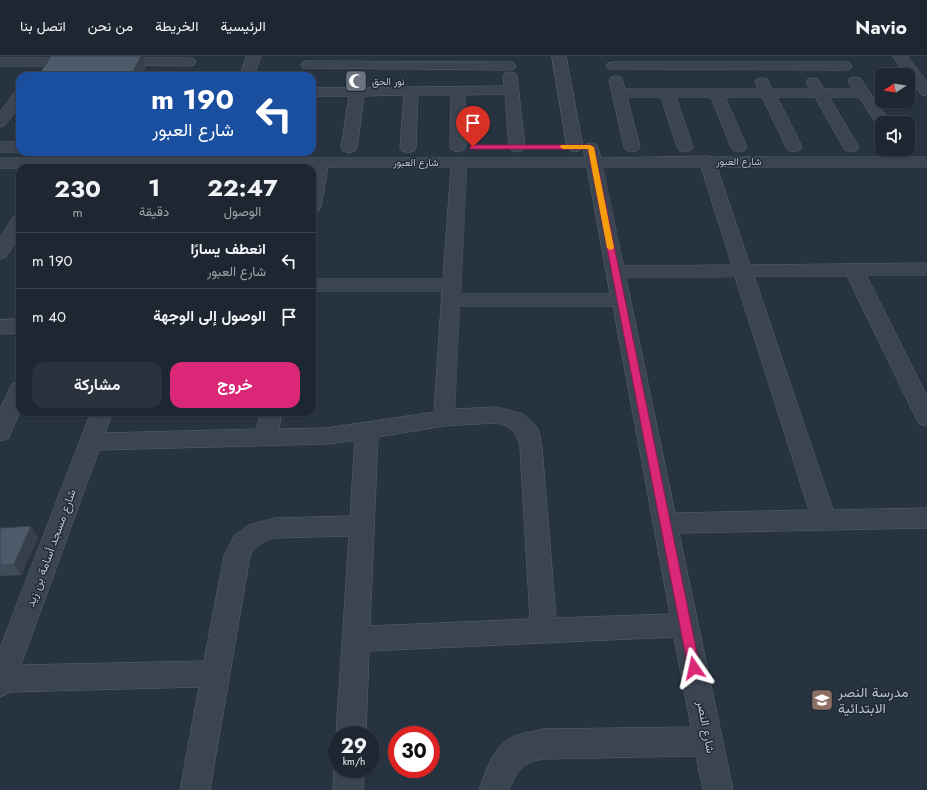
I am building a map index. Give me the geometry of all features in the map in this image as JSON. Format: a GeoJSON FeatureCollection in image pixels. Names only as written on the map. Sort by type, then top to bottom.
{"type":"FeatureCollection","features":[{"type":"Feature","properties":{"kind":"street"},"geometry":{"type":"LineString","coordinates":[[248,72],[254,56]]}},
{"type":"Feature","properties":{"kind":"street"},"geometry":{"type":"LineString","coordinates":[[559,56],[602,149]]}},
{"type":"Feature","properties":{"kind":"street"},"geometry":{"type":"LineString","coordinates":[[900,56],[927,92]]}},
{"type":"Feature","properties":{"kind":"street"},"geometry":{"type":"LineString","coordinates":[[0,62],[44,59],[91,62]]}},
{"type":"Feature","properties":{"kind":"street"},"geometry":{"type":"LineString","coordinates":[[105,62],[141,59],[191,59],[185,72]]}},
{"type":"Feature","properties":{"kind":"street"},"geometry":{"type":"LineString","coordinates":[[308,66],[362,61],[508,61],[517,147]]}},
{"type":"Feature","properties":{"kind":"street"},"geometry":{"type":"LineString","coordinates":[[602,149],[619,93],[612,61],[842,61],[878,116]]}},
{"type":"Feature","properties":{"kind":"street"},"geometry":{"type":"LineString","coordinates":[[752,61],[767,93],[801,147],[778,147]]}},
{"type":"Feature","properties":{"kind":"street"},"geometry":{"type":"LineString","coordinates":[[800,61],[851,147]]}},
{"type":"Feature","properties":{"kind":"street"},"geometry":{"type":"LineString","coordinates":[[316,92],[512,90]]}},
{"type":"Feature","properties":{"kind":"street"},"geometry":{"type":"LineString","coordinates":[[408,148],[411,91]]}},
{"type":"Feature","properties":{"kind":"street"},"geometry":{"type":"LineString","coordinates":[[444,418],[458,151],[458,91]]}},
{"type":"Feature","properties":{"kind":"street"},"geometry":{"type":"LineString","coordinates":[[316,198],[336,150],[357,92]]}},
{"type":"Feature","properties":{"kind":"street"},"geometry":{"type":"LineString","coordinates":[[619,93],[863,93]]}},
{"type":"Feature","properties":{"kind":"street","name":"شارع العبور"},"geometry":{"type":"LineString","coordinates":[[667,93],[677,147],[927,162]]}},
{"type":"Feature","properties":{"kind":"street"},"geometry":{"type":"LineString","coordinates":[[716,93],[719,150],[742,270],[824,520]]}},
{"type":"Feature","properties":{"kind":"street"},"geometry":{"type":"LineString","coordinates":[[0,96],[16,96]]}},
{"type":"Feature","properties":{"kind":"street"},"geometry":{"type":"LineString","coordinates":[[0,122],[16,100]]}},
{"type":"Feature","properties":{"kind":"street"},"geometry":{"type":"LineString","coordinates":[[0,147],[16,147]]}},
{"type":"Feature","properties":{"kind":"street","name":"شارع العبور"},"geometry":{"type":"LineString","coordinates":[[316,151],[602,149],[719,150],[754,147]]}},
{"type":"Feature","properties":{"kind":"street","name":"شارع النصر"},"geometry":{"type":"LineString","coordinates":[[602,149],[615,272],[718,790]]}},
{"type":"Feature","properties":{"kind":"street","name":"شارع العبور"},"geometry":{"type":"LineString","coordinates":[[197,164],[220,157],[237,156]]}},
{"type":"Feature","properties":{"kind":"street","name":"شارع العبور"},"geometry":{"type":"LineString","coordinates":[[0,163],[17,164]]}},
{"type":"Feature","properties":{"kind":"street"},"geometry":{"type":"LineString","coordinates":[[0,253],[16,227]]}},
{"type":"Feature","properties":{"kind":"street"},"geometry":{"type":"LineString","coordinates":[[615,272],[927,269]]}},
{"type":"Feature","properties":{"kind":"street"},"geometry":{"type":"LineString","coordinates":[[854,270],[927,418]]}},
{"type":"Feature","properties":{"kind":"street"},"geometry":{"type":"LineString","coordinates":[[316,285],[451,293],[621,300]]}},
{"type":"Feature","properties":{"kind":"street"},"geometry":{"type":"LineString","coordinates":[[0,327],[16,326]]}},
{"type":"Feature","properties":{"kind":"street"},"geometry":{"type":"LineString","coordinates":[[0,433],[16,398]]}},
{"type":"Feature","properties":{"kind":"street"},"geometry":{"type":"LineString","coordinates":[[90,442],[327,436],[444,418],[497,415],[515,420],[528,432],[532,455],[544,631]]}},
{"type":"Feature","properties":{"kind":"street","name":"شارع مسجد أسامة بن زيد"},"geometry":{"type":"LineString","coordinates":[[1,682],[100,416]]}},
{"type":"Feature","properties":{"kind":"street"},"geometry":{"type":"LineString","coordinates":[[267,437],[271,416]]}},
{"type":"Feature","properties":{"kind":"street"},"geometry":{"type":"LineString","coordinates":[[351,726],[367,431]]}},
{"type":"Feature","properties":{"kind":"street"},"geometry":{"type":"LineString","coordinates":[[665,522],[927,518]]}},
{"type":"Feature","properties":{"kind":"street"},"geometry":{"type":"LineString","coordinates":[[195,790],[237,556],[244,542],[258,532],[275,528],[363,526]]}},
{"type":"Feature","properties":{"kind":"street"},"geometry":{"type":"LineString","coordinates":[[356,639],[685,624]]}},
{"type":"Feature","properties":{"kind":"street"},"geometry":{"type":"LineString","coordinates":[[1,682],[216,674]]}},
{"type":"Feature","properties":{"kind":"street"},"geometry":{"type":"LineString","coordinates":[[494,790],[503,766],[520,749],[543,744],[708,741]]}},
{"type":"Feature","properties":{"kind":"street"},"geometry":{"type":"LineString","coordinates":[[348,790],[349,778]]}},
{"type":"Feature","properties":{"kind":"building"},"geometry":{"type":"Polygon","coordinates":[[[51,56],[141,56],[133,72],[41,72],[51,56]]]}},
{"type":"Feature","properties":{"kind":"building"},"geometry":{"type":"Polygon","coordinates":[[[31,526],[14,565],[0,565],[0,528],[31,526]]]}},
{"type":"Feature","properties":{"kind":"slow traffic"},"geometry":{"type":"LineString","coordinates":[[563,147],[590,147],[610,248]]}},
{"type":"Feature","properties":{"kind":"place","name":"نور الحق"},"geometry":{"type":"Point","coordinates":[356,81]}},
{"type":"Feature","properties":{"kind":"place","name":"مدرسة النصر الابتدائية"},"geometry":{"type":"Point","coordinates":[822,700]}},
{"type":"Feature","properties":{"kind":"route"},"geometry":{"type":"LineString","coordinates":[[473,147],[590,147],[694,668]]}}]}
